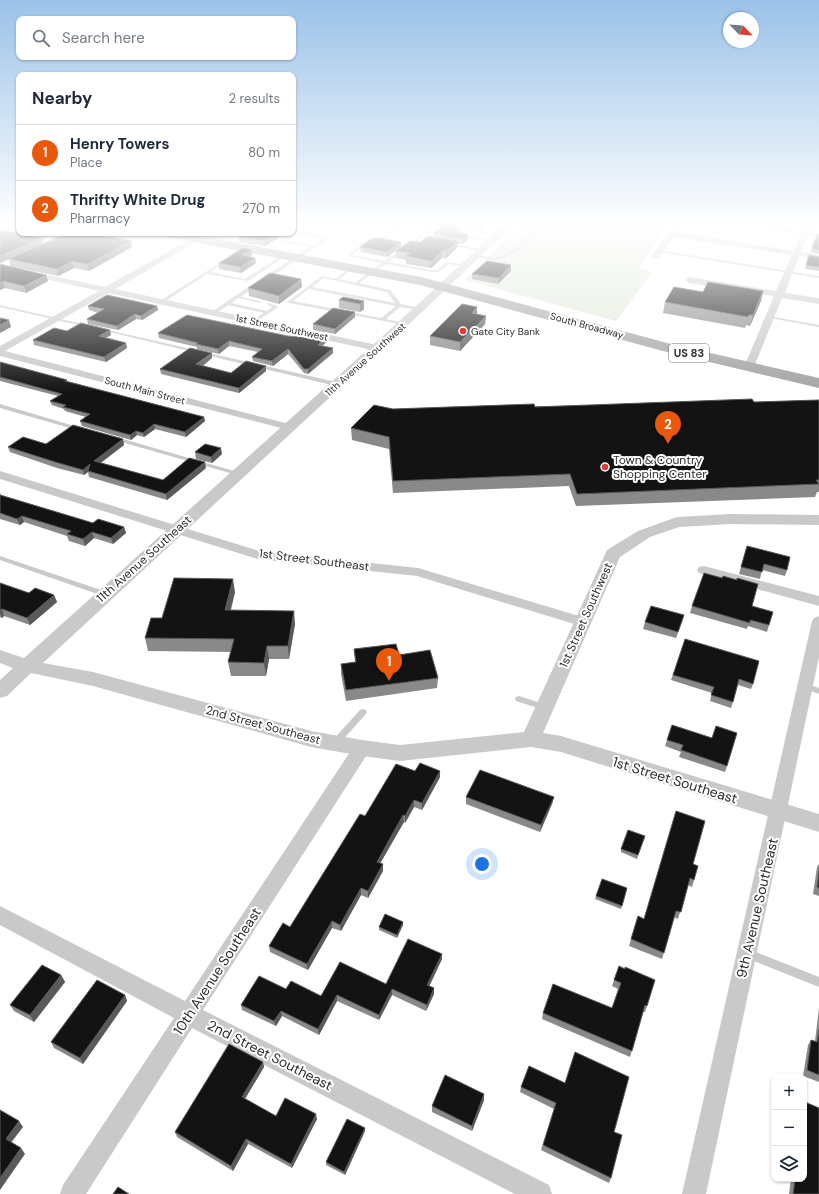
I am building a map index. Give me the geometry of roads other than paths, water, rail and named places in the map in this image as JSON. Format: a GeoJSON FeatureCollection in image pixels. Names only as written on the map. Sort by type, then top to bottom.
{"type":"FeatureCollection","features":[{"type":"Feature","properties":{"kind":"main road","name":"South Broadway"},"geometry":{"type":"LineString","coordinates":[[412,280],[668,348],[819,384]]}},
{"type":"Feature","properties":{"kind":"street","name":"1st Street Southwest"},"geometry":{"type":"LineString","coordinates":[[62,280],[377,348]]}},
{"type":"Feature","properties":{"kind":"street"},"geometry":{"type":"LineString","coordinates":[[0,351],[124,280]]}},
{"type":"Feature","properties":{"kind":"street","name":"11th Avenue Southwest"},"geometry":{"type":"LineString","coordinates":[[290,427],[451,280]]}},
{"type":"Feature","properties":{"kind":"street"},"geometry":{"type":"LineString","coordinates":[[690,280],[819,301]]}},
{"type":"Feature","properties":{"kind":"street"},"geometry":{"type":"LineString","coordinates":[[748,367],[786,280]]}},
{"type":"Feature","properties":{"kind":"street","name":"South Main Street"},"geometry":{"type":"LineString","coordinates":[[0,351],[290,427]]}},
{"type":"Feature","properties":{"kind":"street","name":"11th Avenue Southeast"},"geometry":{"type":"LineString","coordinates":[[0,691],[176,529],[290,427]]}},
{"type":"Feature","properties":{"kind":"street","name":"1st Street Southeast"},"geometry":{"type":"LineString","coordinates":[[0,475],[258,555],[418,572],[584,622]]}},
{"type":"Feature","properties":{"kind":"street","name":"1st Street Southwest"},"geometry":{"type":"LineString","coordinates":[[531,739],[613,554],[644,534],[677,522],[731,519],[819,520]]}},
{"type":"Feature","properties":{"kind":"street"},"geometry":{"type":"LineString","coordinates":[[704,570],[819,601]]}},
{"type":"Feature","properties":{"kind":"street","name":"9th Avenue Southeast"},"geometry":{"type":"LineString","coordinates":[[694,1194],[779,810],[812,689],[819,621]]}},
{"type":"Feature","properties":{"kind":"street","name":"2nd Street Southeast"},"geometry":{"type":"LineString","coordinates":[[0,656],[27,666],[93,679],[311,739],[362,748],[400,753],[531,739]]}},
{"type":"Feature","properties":{"kind":"street","name":"1st Street Southeast"},"geometry":{"type":"LineString","coordinates":[[531,739],[561,744],[819,823]]}},
{"type":"Feature","properties":{"kind":"street","name":"10th Avenue Southeast"},"geometry":{"type":"LineString","coordinates":[[72,1194],[362,748]]}},
{"type":"Feature","properties":{"kind":"street","name":"2nd Street Southeast"},"geometry":{"type":"LineString","coordinates":[[0,915],[540,1194]]}},
{"type":"Feature","properties":{"kind":"lane"},"geometry":{"type":"LineString","coordinates":[[162,301],[196,280]]}},
{"type":"Feature","properties":{"kind":"lane"},"geometry":{"type":"LineString","coordinates":[[215,312],[264,280]]}},
{"type":"Feature","properties":{"kind":"lane"},"geometry":{"type":"LineString","coordinates":[[319,280],[290,302],[403,324]]}},
{"type":"Feature","properties":{"kind":"lane"},"geometry":{"type":"LineString","coordinates":[[331,283],[336,280],[367,286],[375,290],[388,290],[399,305]]}},
{"type":"Feature","properties":{"kind":"lane"},"geometry":{"type":"LineString","coordinates":[[351,287],[361,280]]}},
{"type":"Feature","properties":{"kind":"lane"},"geometry":{"type":"LineString","coordinates":[[341,286],[346,282]]}},
{"type":"Feature","properties":{"kind":"lane"},"geometry":{"type":"LineString","coordinates":[[362,290],[367,286]]}},
{"type":"Feature","properties":{"kind":"lane"},"geometry":{"type":"LineString","coordinates":[[308,288],[323,289],[366,297],[419,309]]}},
{"type":"Feature","properties":{"kind":"lane"},"geometry":{"type":"LineString","coordinates":[[237,297],[258,302]]}},
{"type":"Feature","properties":{"kind":"lane"},"geometry":{"type":"LineString","coordinates":[[227,304],[268,312]]}},
{"type":"Feature","properties":{"kind":"lane"},"geometry":{"type":"LineString","coordinates":[[255,321],[274,307],[269,304]]}},
{"type":"Feature","properties":{"kind":"lane"},"geometry":{"type":"LineString","coordinates":[[382,320],[399,305]]}},
{"type":"Feature","properties":{"kind":"lane"},"geometry":{"type":"LineString","coordinates":[[0,306],[336,384]]}},
{"type":"Feature","properties":{"kind":"lane"},"geometry":{"type":"LineString","coordinates":[[770,317],[819,326]]}},
{"type":"Feature","properties":{"kind":"lane"},"geometry":{"type":"LineString","coordinates":[[0,406],[89,432]]}},
{"type":"Feature","properties":{"kind":"lane"},"geometry":{"type":"LineString","coordinates":[[111,438],[239,474]]}},
{"type":"Feature","properties":{"kind":"lane"},"geometry":{"type":"LineString","coordinates":[[0,558],[105,594]]}},
{"type":"Feature","properties":{"kind":"lane"},"geometry":{"type":"LineString","coordinates":[[519,699],[544,707]]}},
{"type":"Feature","properties":{"kind":"lane"},"geometry":{"type":"LineString","coordinates":[[335,743],[363,712]]}},
{"type":"Feature","properties":{"kind":"lane"},"geometry":{"type":"LineString","coordinates":[[746,954],[819,982]]}},
{"type":"Feature","properties":{"kind":"place","name":"Gate City Bank"},"geometry":{"type":"Point","coordinates":[463,331]}},
{"type":"Feature","properties":{"kind":"place","name":"Thrifty White Drug"},"geometry":{"type":"Point","coordinates":[668,444]}},
{"type":"Feature","properties":{"kind":"place","name":"Town & Country Shopping Center"},"geometry":{"type":"Point","coordinates":[605,467]}},
{"type":"Feature","properties":{"kind":"place","name":"Henry Towers"},"geometry":{"type":"Point","coordinates":[389,681]}}]}
